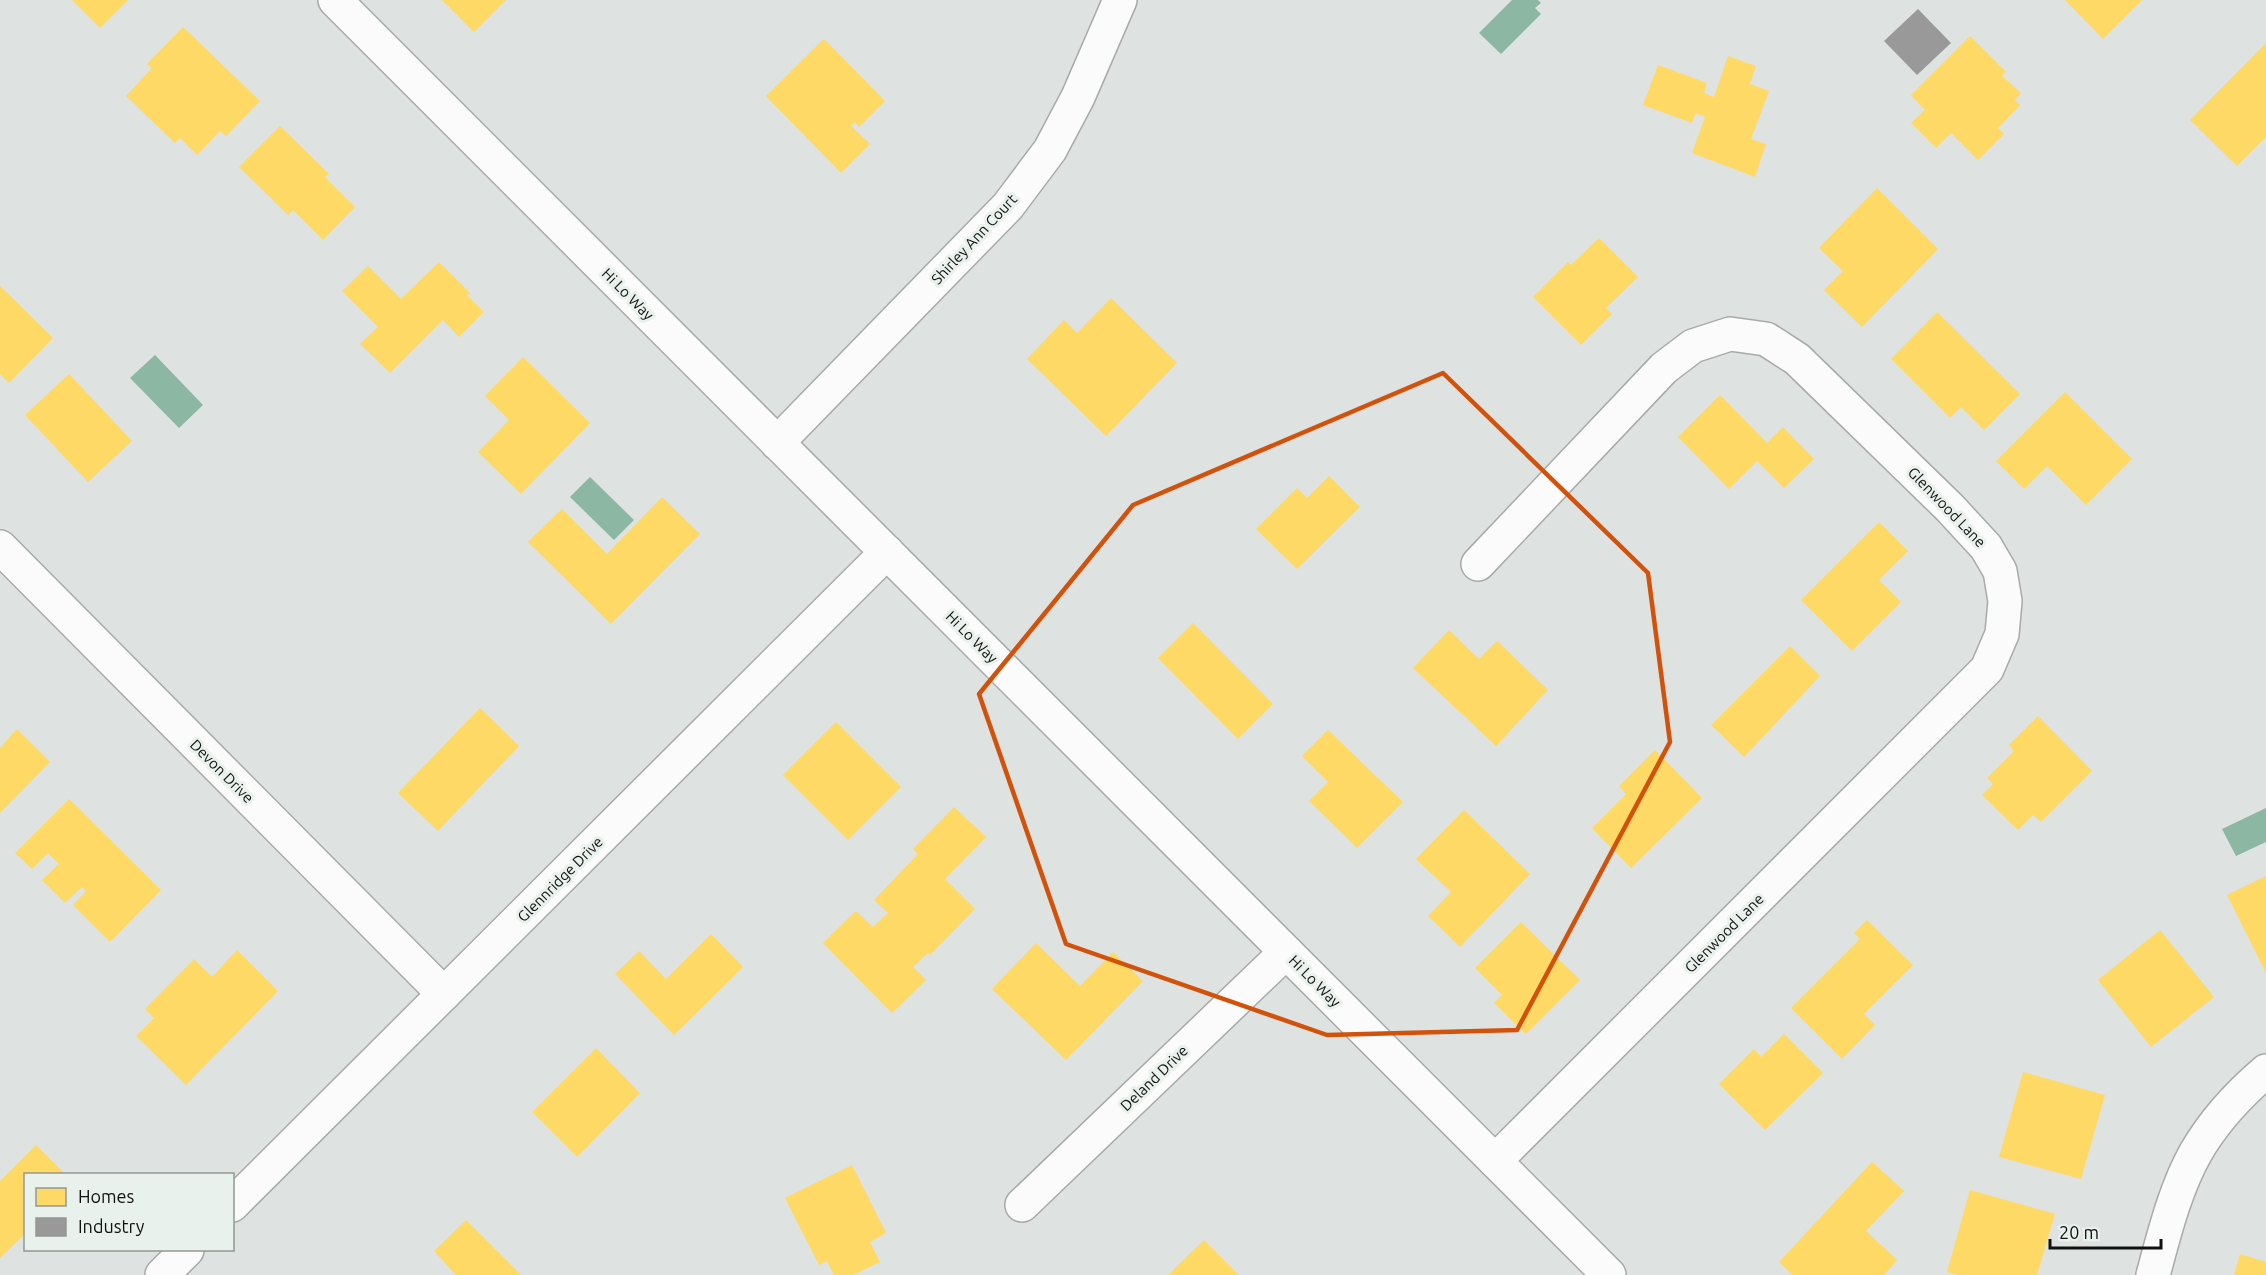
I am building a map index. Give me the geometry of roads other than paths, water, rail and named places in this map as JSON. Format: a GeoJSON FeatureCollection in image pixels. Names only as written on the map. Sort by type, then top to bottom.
{"type":"FeatureCollection","features":[{"type":"Feature","properties":{"kind":"street","name":"Hi Lo Way"},"geometry":{"type":"LineString","coordinates":[[335,0],[1609,1275]]}},
{"type":"Feature","properties":{"kind":"street","name":"Shirley Ann Court"},"geometry":{"type":"LineString","coordinates":[[777,442],[1008,206],[1050,150],[1078,97],[1120,0]]}},
{"type":"Feature","properties":{"kind":"street","name":"Glenwood Lane"},"geometry":{"type":"LineString","coordinates":[[1478,564],[1664,368],[1693,346],[1730,334],[1766,339],[1797,359],[1848,408],[1950,508],[1986,547],[2000,572],[2005,601],[2002,634],[1987,669],[1495,1161]]}},
{"type":"Feature","properties":{"kind":"street","name":"Devon Drive"},"geometry":{"type":"LineString","coordinates":[[0,547],[444,994]]}},
{"type":"Feature","properties":{"kind":"street","name":"Glennridge Drive"},"geometry":{"type":"LineString","coordinates":[[234,1202],[887,552]]}},
{"type":"Feature","properties":{"kind":"street","name":"Deland Drive"},"geometry":{"type":"LineString","coordinates":[[1022,1205],[1286,952]]}},
{"type":"Feature","properties":{"kind":"street"},"geometry":{"type":"LineString","coordinates":[[2153,1275],[2170,1214],[2196,1153],[2221,1115],[2266,1071]]}},
{"type":"Feature","properties":{"kind":"street"},"geometry":{"type":"LineString","coordinates":[[162,1275],[186,1251]]}}]}
